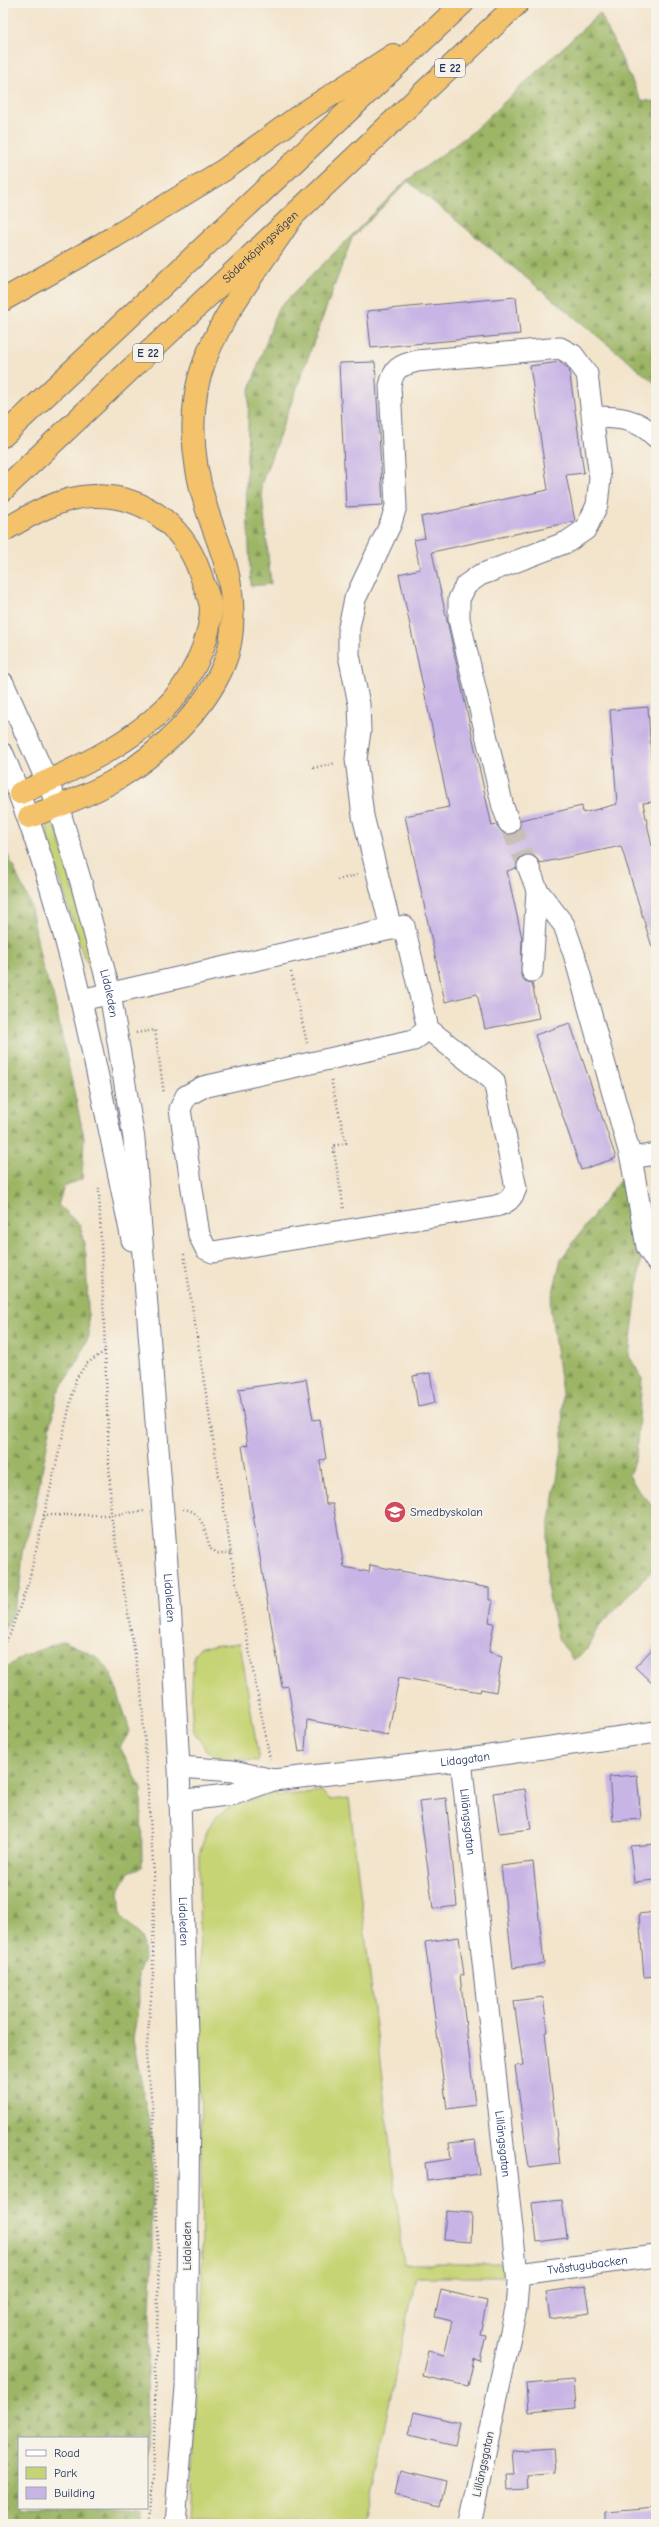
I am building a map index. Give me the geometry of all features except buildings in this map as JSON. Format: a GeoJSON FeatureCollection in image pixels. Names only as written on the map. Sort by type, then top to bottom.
{"type":"FeatureCollection","features":[{"type":"Feature","properties":{"kind":"highway"},"geometry":{"type":"LineString","coordinates":[[3,436],[463,3]]}},
{"type":"Feature","properties":{"kind":"highway","name":"Söderköpingsvägen"},"geometry":{"type":"LineString","coordinates":[[3,490],[518,3]]}},
{"type":"Feature","properties":{"kind":"highway"},"geometry":{"type":"LineString","coordinates":[[3,300],[114,237],[224,170],[299,116],[442,22]]}},
{"type":"Feature","properties":{"kind":"highway"},"geometry":{"type":"LineString","coordinates":[[28,817],[58,806],[115,780],[138,765],[176,731],[209,692],[224,663],[231,633],[232,602],[226,566],[206,508],[197,473],[193,427],[196,393],[204,363],[218,334],[293,216]]}},
{"type":"Feature","properties":{"kind":"highway"},"geometry":{"type":"LineString","coordinates":[[3,531],[56,504],[92,496],[119,499],[145,507],[169,523],[187,542],[198,566],[211,607],[208,629],[201,653],[186,683],[165,707],[116,746],[48,781],[20,793]]}},
{"type":"Feature","properties":{"kind":"street"},"geometry":{"type":"LineString","coordinates":[[391,929],[363,816],[356,759],[360,732],[359,704],[349,655],[349,627],[355,599],[391,523],[396,506],[390,386],[393,372],[402,364],[417,361],[560,348],[573,355],[587,374],[600,478],[596,505],[586,529],[567,542],[480,575],[466,584],[459,599],[459,619],[503,807],[509,823]]}},
{"type":"Feature","properties":{"kind":"street"},"geometry":{"type":"LineString","coordinates":[[593,417],[622,417],[645,426],[656,437]]}},
{"type":"Feature","properties":{"kind":"street","name":"Lidaleden"},"geometry":{"type":"LineString","coordinates":[[3,683],[58,806],[81,882],[110,993],[134,1139],[166,1545],[179,1767],[189,2102],[186,2387],[175,2524]]}},
{"type":"Feature","properties":{"kind":"street","name":"Lidaleden"},"geometry":{"type":"LineString","coordinates":[[3,754],[20,793],[65,935],[81,1000],[148,1320]]}},
{"type":"Feature","properties":{"kind":"street"},"geometry":{"type":"LineString","coordinates":[[528,866],[537,890],[564,924],[631,1158],[647,1247],[656,1261]]}},
{"type":"Feature","properties":{"kind":"street"},"geometry":{"type":"LineString","coordinates":[[532,971],[537,890]]}},
{"type":"Feature","properties":{"kind":"street"},"geometry":{"type":"LineString","coordinates":[[81,1000],[404,926],[428,1029],[494,1081],[516,1188],[513,1195],[506,1203],[496,1206],[213,1252],[206,1249],[199,1235],[180,1109],[182,1102],[190,1093],[203,1086],[414,1040],[428,1029]]}},
{"type":"Feature","properties":{"kind":"street"},"geometry":{"type":"LineString","coordinates":[[631,1158],[656,1154]]}},
{"type":"Feature","properties":{"kind":"street","name":"Lidagatan"},"geometry":{"type":"LineString","coordinates":[[179,1767],[272,1772],[461,1760],[656,1732]]}},
{"type":"Feature","properties":{"kind":"street","name":"Lillängsgatan"},"geometry":{"type":"LineString","coordinates":[[461,1760],[518,2274],[516,2308],[470,2524]]}},
{"type":"Feature","properties":{"kind":"street","name":"Lidagatan"},"geometry":{"type":"LineString","coordinates":[[180,1801],[234,1794],[272,1772]]}},
{"type":"Feature","properties":{"kind":"street","name":"Tvåstugubacken"},"geometry":{"type":"LineString","coordinates":[[518,2274],[656,2256]]}},
{"type":"Feature","properties":{"kind":"path"},"geometry":{"type":"LineString","coordinates":[[286,953],[346,1143],[333,1146],[348,1230]]}},
{"type":"Feature","properties":{"kind":"path"},"geometry":{"type":"LineString","coordinates":[[118,1036],[155,1030],[164,1096]]}},
{"type":"Feature","properties":{"kind":"path"},"geometry":{"type":"LineString","coordinates":[[98,1180],[111,1516],[141,1690],[154,1876],[153,1976],[146,2057],[152,2102],[159,2258],[152,2479],[149,2524]]}},
{"type":"Feature","properties":{"kind":"path"},"geometry":{"type":"LineString","coordinates":[[184,1250],[231,1553],[272,1772]]}},
{"type":"Feature","properties":{"kind":"path"},"geometry":{"type":"LineString","coordinates":[[3,1645],[10,1634],[28,1584],[76,1379],[86,1364],[104,1351]]}},
{"type":"Feature","properties":{"kind":"path"},"geometry":{"type":"LineString","coordinates":[[180,1508],[191,1510],[201,1518],[211,1549],[218,1553],[231,1553]]}},
{"type":"Feature","properties":{"kind":"path"},"geometry":{"type":"LineString","coordinates":[[43,1515],[111,1516],[145,1511]]}},
{"type":"Feature","properties":{"kind":"green space"},"geometry":{"type":"Polygon","coordinates":[[[600,13],[641,100],[656,102],[656,384],[408,181],[352,238],[261,485],[271,584],[251,586],[246,487],[249,392],[277,310],[406,181],[470,134],[600,13]]]}},
{"type":"Feature","properties":{"kind":"green space"},"geometry":{"type":"Polygon","coordinates":[[[54,821],[96,969],[91,970],[83,955],[48,839],[47,824],[54,821]]]}},
{"type":"Feature","properties":{"kind":"green space"},"geometry":{"type":"Polygon","coordinates":[[[3,845],[30,903],[42,966],[53,995],[84,1137],[82,1179],[64,1187],[58,1205],[80,1225],[86,1255],[89,1336],[76,1364],[57,1393],[34,1512],[23,1552],[20,1585],[13,1612],[3,1632],[3,845]]]}},
{"type":"Feature","properties":{"kind":"green space"},"geometry":{"type":"Polygon","coordinates":[[[620,1180],[628,1186],[642,1250],[629,1356],[642,1378],[636,1456],[629,1475],[639,1492],[654,1506],[656,1516],[656,1566],[598,1627],[586,1651],[573,1660],[558,1638],[547,1587],[548,1534],[563,1443],[562,1393],[550,1305],[561,1259],[620,1180]]]}},
{"type":"Feature","properties":{"kind":"green space"},"geometry":{"type":"Polygon","coordinates":[[[64,1641],[97,1657],[112,1675],[130,1731],[120,1747],[141,1788],[142,1867],[129,1872],[119,1890],[121,1916],[142,1937],[144,1960],[138,1973],[139,2002],[133,2039],[152,2138],[152,2270],[147,2373],[148,2437],[18,2437],[18,2509],[142,2509],[141,2524],[3,2524],[3,1670],[23,1656],[64,1641]]]}},
{"type":"Feature","properties":{"kind":"green space"},"geometry":{"type":"Polygon","coordinates":[[[240,1643],[259,1761],[220,1759],[206,1750],[193,1730],[191,1699],[194,1655],[200,1647],[240,1643]]]}},
{"type":"Feature","properties":{"kind":"green space"},"geometry":{"type":"Polygon","coordinates":[[[321,1791],[331,1800],[349,1798],[404,2264],[502,2264],[502,2277],[416,2277],[364,2524],[190,2524],[202,2300],[199,1856],[209,1827],[216,1818],[234,1805],[276,1793],[277,1796],[321,1791]]]}},
{"type":"Feature","properties":{"kind":"tunnel"},"geometry":{"type":"LineString","coordinates":[[509,823],[528,866]]}},
{"type":"Feature","properties":{"kind":"place","name":"Smedbyskolan"},"geometry":{"type":"Point","coordinates":[395,1512]}}]}
